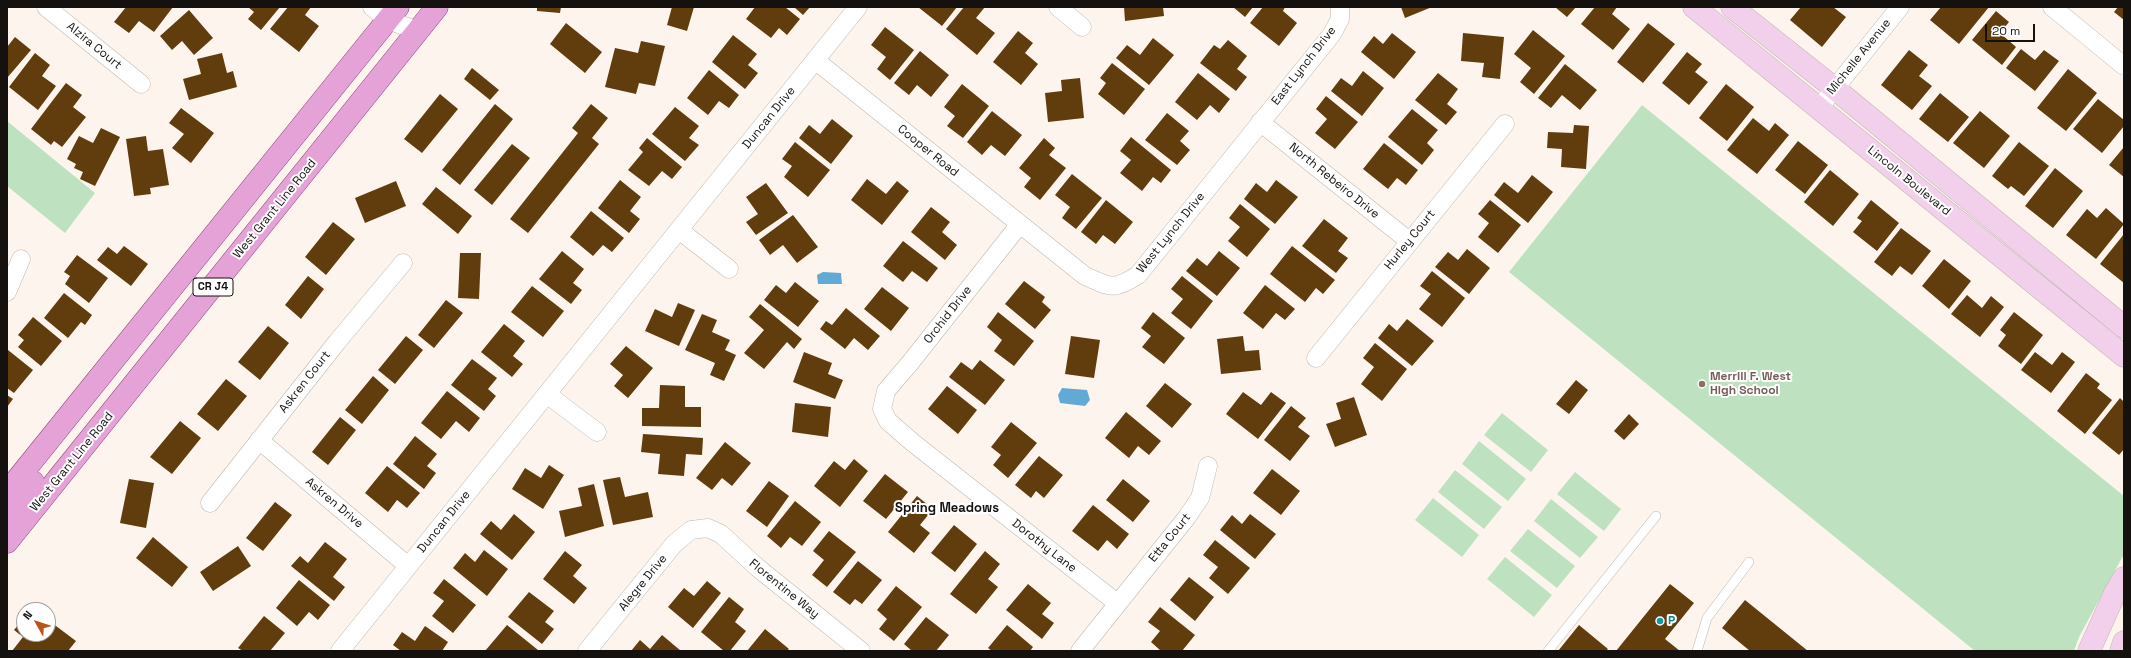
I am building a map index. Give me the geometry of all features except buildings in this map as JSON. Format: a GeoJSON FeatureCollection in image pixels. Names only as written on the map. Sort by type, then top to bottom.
{"type":"FeatureCollection","features":[{"type":"Feature","properties":{"kind":"main road","name":"West Grant Line Road"},"geometry":{"type":"LineString","coordinates":[[8,531],[437,7]]}},
{"type":"Feature","properties":{"kind":"main road","name":"CR J4"},"geometry":{"type":"LineString","coordinates":[[7,492],[390,10]]}},
{"type":"Feature","properties":{"kind":"main road"},"geometry":{"type":"LineString","coordinates":[[8,531],[51,458],[53,449],[52,437]]}},
{"type":"Feature","properties":{"kind":"street","name":"Alzira Court"},"geometry":{"type":"LineString","coordinates":[[46,7],[141,84]]}},
{"type":"Feature","properties":{"kind":"street","name":"Duncan Drive"},"geometry":{"type":"LineString","coordinates":[[340,651],[858,7]]}},
{"type":"Feature","properties":{"kind":"street"},"geometry":{"type":"LineString","coordinates":[[1058,7],[1082,27]]}},
{"type":"Feature","properties":{"kind":"street","name":"East Lynch Drive"},"geometry":{"type":"LineString","coordinates":[[1260,122],[1332,34],[1340,19],[1340,7]]}},
{"type":"Feature","properties":{"kind":"street","name":"Lincoln Boulevard"},"geometry":{"type":"LineString","coordinates":[[1694,7],[2124,356]]}},
{"type":"Feature","properties":{"kind":"street","name":"Lincoln Boulevard"},"geometry":{"type":"LineString","coordinates":[[1732,7],[1834,88],[2124,327]]}},
{"type":"Feature","properties":{"kind":"street","name":"Michelle Avenue"},"geometry":{"type":"LineString","coordinates":[[1819,108],[1900,7]]}},
{"type":"Feature","properties":{"kind":"street"},"geometry":{"type":"LineString","coordinates":[[2052,7],[2124,66]]}},
{"type":"Feature","properties":{"kind":"street"},"geometry":{"type":"LineString","coordinates":[[390,10],[418,31]]}},
{"type":"Feature","properties":{"kind":"street","name":"Cooper Road"},"geometry":{"type":"LineString","coordinates":[[815,60],[1042,241]]}},
{"type":"Feature","properties":{"kind":"street","name":"North Rebeiro Drive"},"geometry":{"type":"LineString","coordinates":[[1260,122],[1409,241]]}},
{"type":"Feature","properties":{"kind":"street","name":"West Lynch Drive"},"geometry":{"type":"LineString","coordinates":[[1042,241],[1085,276],[1107,286],[1121,285],[1138,275],[1260,122]]}},
{"type":"Feature","properties":{"kind":"street","name":"Hurley Court"},"geometry":{"type":"LineString","coordinates":[[1316,358],[1505,124]]}},
{"type":"Feature","properties":{"kind":"street","name":"Orchid Drive"},"geometry":{"type":"LineString","coordinates":[[882,409],[886,391],[1020,224]]}},
{"type":"Feature","properties":{"kind":"street"},"geometry":{"type":"LineString","coordinates":[[679,230],[729,269]]}},
{"type":"Feature","properties":{"kind":"street"},"geometry":{"type":"LineString","coordinates":[[7,292],[22,260]]}},
{"type":"Feature","properties":{"kind":"street","name":"Askren Court"},"geometry":{"type":"LineString","coordinates":[[210,503],[259,440],[403,263]]}},
{"type":"Feature","properties":{"kind":"street"},"geometry":{"type":"LineString","coordinates":[[548,394],[597,432]]}},
{"type":"Feature","properties":{"kind":"street","name":"Dorothy Lane"},"geometry":{"type":"LineString","coordinates":[[882,409],[888,421],[912,442],[1117,603]]}},
{"type":"Feature","properties":{"kind":"street","name":"Askren Drive"},"geometry":{"type":"LineString","coordinates":[[259,440],[408,566]]}},
{"type":"Feature","properties":{"kind":"street","name":"Etta Court"},"geometry":{"type":"LineString","coordinates":[[1080,651],[1187,517],[1200,498],[1208,466]]}},
{"type":"Feature","properties":{"kind":"street","name":"Alegre Drive"},"geometry":{"type":"LineString","coordinates":[[587,651],[674,544],[691,530],[708,528]]}},
{"type":"Feature","properties":{"kind":"street","name":"Florentine Way"},"geometry":{"type":"LineString","coordinates":[[708,528],[721,534],[758,568],[861,651]]}},
{"type":"Feature","properties":{"kind":"street"},"geometry":{"type":"LineString","coordinates":[[2089,651],[2115,593],[2124,578]]}},
{"type":"Feature","properties":{"kind":"street"},"geometry":{"type":"LineString","coordinates":[[2121,651],[2124,642]]}},
{"type":"Feature","properties":{"kind":"lane"},"geometry":{"type":"LineString","coordinates":[[1548,651],[1656,516]]}},
{"type":"Feature","properties":{"kind":"lane"},"geometry":{"type":"LineString","coordinates":[[1698,651],[1706,618],[1750,562]]}},
{"type":"Feature","properties":{"kind":"green space"},"geometry":{"type":"Polygon","coordinates":[[[1642,105],[2124,496],[2124,554],[2079,637],[2074,651],[1975,651],[1509,272],[1642,105]]]}},
{"type":"Feature","properties":{"kind":"green space"},"geometry":{"type":"Polygon","coordinates":[[[7,121],[95,193],[65,233],[7,186],[7,121]]]}},
{"type":"Feature","properties":{"kind":"green space"},"geometry":{"type":"Polygon","coordinates":[[[1502,413],[1548,450],[1531,472],[1484,435],[1502,413]]]}},
{"type":"Feature","properties":{"kind":"green space"},"geometry":{"type":"Polygon","coordinates":[[[1479,441],[1526,479],[1508,501],[1462,464],[1479,441]]]}},
{"type":"Feature","properties":{"kind":"green space"},"geometry":{"type":"Polygon","coordinates":[[[1455,470],[1502,507],[1484,529],[1438,492],[1455,470]]]}},
{"type":"Feature","properties":{"kind":"green space"},"geometry":{"type":"Polygon","coordinates":[[[1575,472],[1621,509],[1604,531],[1557,494],[1575,472]]]}},
{"type":"Feature","properties":{"kind":"green space"},"geometry":{"type":"Polygon","coordinates":[[[1433,498],[1479,535],[1462,557],[1415,520],[1433,498]]]}},
{"type":"Feature","properties":{"kind":"green space"},"geometry":{"type":"Polygon","coordinates":[[[1551,499],[1598,537],[1580,558],[1534,521],[1551,499]]]}},
{"type":"Feature","properties":{"kind":"green space"},"geometry":{"type":"Polygon","coordinates":[[[1528,529],[1575,566],[1557,588],[1510,551],[1528,529]]]}},
{"type":"Feature","properties":{"kind":"green space"},"geometry":{"type":"Polygon","coordinates":[[[1505,557],[1552,595],[1534,617],[1487,579],[1505,557]]]}},
{"type":"Feature","properties":{"kind":"water"},"geometry":{"type":"Polygon","coordinates":[[[823,272],[841,273],[842,284],[818,284],[817,275],[823,272]]]}},
{"type":"Feature","properties":{"kind":"water"},"geometry":{"type":"Polygon","coordinates":[[[1062,388],[1087,390],[1090,400],[1085,406],[1060,403],[1058,395],[1062,388]]]}},
{"type":"Feature","properties":{"kind":"place","name":"Merrill F. West High School"},"geometry":{"type":"Point","coordinates":[1702,384]}},
{"type":"Feature","properties":{"kind":"place","name":"P"},"geometry":{"type":"Point","coordinates":[1660,621]}},
{"type":"Feature","properties":{"kind":"district","name":"Spring Meadows"},"geometry":{"type":"Point","coordinates":[947,508]}}]}
